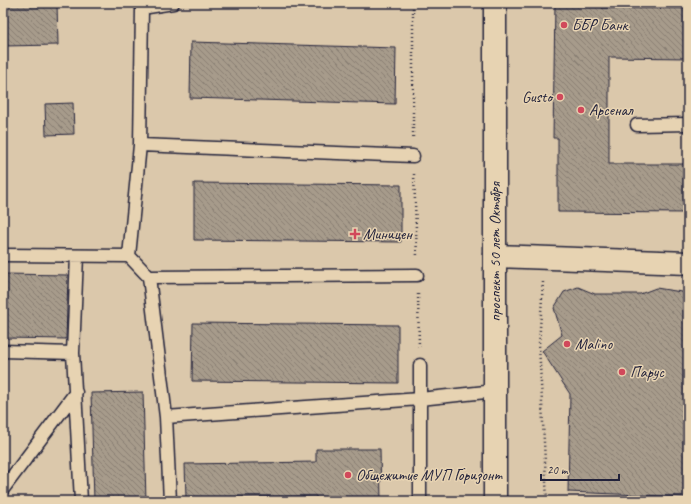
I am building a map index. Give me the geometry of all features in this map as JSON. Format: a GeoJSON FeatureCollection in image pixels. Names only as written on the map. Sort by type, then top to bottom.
{"type":"FeatureCollection","features":[{"type":"Feature","properties":{"kind":"main road","name":"проспект 50 лет Октября"},"geometry":{"type":"LineString","coordinates":[[495,3],[496,501]]}},
{"type":"Feature","properties":{"kind":"main road"},"geometry":{"type":"LineString","coordinates":[[495,256],[688,263]]}},
{"type":"Feature","properties":{"kind":"lane"},"geometry":{"type":"LineString","coordinates":[[129,256],[140,145],[142,8],[173,3]]}},
{"type":"Feature","properties":{"kind":"lane"},"geometry":{"type":"LineString","coordinates":[[637,125],[688,124]]}},
{"type":"Feature","properties":{"kind":"lane"},"geometry":{"type":"LineString","coordinates":[[140,145],[413,156]]}},
{"type":"Feature","properties":{"kind":"lane"},"geometry":{"type":"LineString","coordinates":[[3,255],[129,256],[149,277],[166,417],[170,501]]}},
{"type":"Feature","properties":{"kind":"lane"},"geometry":{"type":"LineString","coordinates":[[77,256],[73,353],[81,501]]}},
{"type":"Feature","properties":{"kind":"lane"},"geometry":{"type":"LineString","coordinates":[[149,277],[417,276]]}},
{"type":"Feature","properties":{"kind":"lane"},"geometry":{"type":"LineString","coordinates":[[3,352],[73,353]]}},
{"type":"Feature","properties":{"kind":"lane"},"geometry":{"type":"LineString","coordinates":[[420,365],[420,501]]}},
{"type":"Feature","properties":{"kind":"lane"},"geometry":{"type":"LineString","coordinates":[[166,417],[420,399],[495,391]]}},
{"type":"Feature","properties":{"kind":"lane"},"geometry":{"type":"LineString","coordinates":[[3,489],[76,392]]}},
{"type":"Feature","properties":{"kind":"path"},"geometry":{"type":"LineString","coordinates":[[413,3],[413,156],[420,365]]}},
{"type":"Feature","properties":{"kind":"path"},"geometry":{"type":"LineString","coordinates":[[545,257],[539,344],[547,501]]}},
{"type":"Feature","properties":{"kind":"building"},"geometry":{"type":"Polygon","coordinates":[[[3,3],[57,3],[58,45],[3,46],[3,3]]]}},
{"type":"Feature","properties":{"kind":"building"},"geometry":{"type":"Polygon","coordinates":[[[555,3],[602,3],[602,8],[688,8],[688,58],[609,57],[609,164],[688,164],[688,213],[558,212],[558,138],[553,138],[555,3]]]}},
{"type":"Feature","properties":{"kind":"building"},"geometry":{"type":"Polygon","coordinates":[[[191,42],[396,48],[395,104],[190,98],[191,42]]]}},
{"type":"Feature","properties":{"kind":"building"},"geometry":{"type":"Polygon","coordinates":[[[73,103],[74,134],[46,135],[45,104],[73,103]]]}},
{"type":"Feature","properties":{"kind":"building"},"geometry":{"type":"Polygon","coordinates":[[[194,183],[401,185],[401,242],[194,240],[194,183]]]}},
{"type":"Feature","properties":{"kind":"building"},"geometry":{"type":"Polygon","coordinates":[[[3,274],[68,275],[66,339],[3,338],[3,274]]]}},
{"type":"Feature","properties":{"kind":"building","name":"Парус"},"geometry":{"type":"Polygon","coordinates":[[[578,287],[595,294],[640,294],[656,288],[688,293],[688,497],[568,492],[570,394],[542,351],[562,335],[554,308],[564,292],[578,287]]]}},
{"type":"Feature","properties":{"kind":"building"},"geometry":{"type":"Polygon","coordinates":[[[193,323],[398,325],[398,383],[192,381],[193,323]]]}},
{"type":"Feature","properties":{"kind":"building"},"geometry":{"type":"Polygon","coordinates":[[[143,392],[146,501],[94,501],[91,393],[143,392]]]}},
{"type":"Feature","properties":{"kind":"building"},"geometry":{"type":"Polygon","coordinates":[[[316,449],[380,449],[381,501],[316,501],[316,496],[186,498],[185,464],[316,462],[316,449]]]}},
{"type":"Feature","properties":{"kind":"place","name":"ББР Банк"},"geometry":{"type":"Point","coordinates":[564,25]}},
{"type":"Feature","properties":{"kind":"place","name":"Gusto"},"geometry":{"type":"Point","coordinates":[560,97]}},
{"type":"Feature","properties":{"kind":"place","name":"Арсенал"},"geometry":{"type":"Point","coordinates":[581,110]}},
{"type":"Feature","properties":{"kind":"place","name":"Миницен"},"geometry":{"type":"Point","coordinates":[355,234]}},
{"type":"Feature","properties":{"kind":"place","name":"Malino"},"geometry":{"type":"Point","coordinates":[567,344]}},
{"type":"Feature","properties":{"kind":"place","name":"Парус"},"geometry":{"type":"Point","coordinates":[622,372]}},
{"type":"Feature","properties":{"kind":"place","name":"Общежитие МУП Горизонт"},"geometry":{"type":"Point","coordinates":[348,475]}}]}
